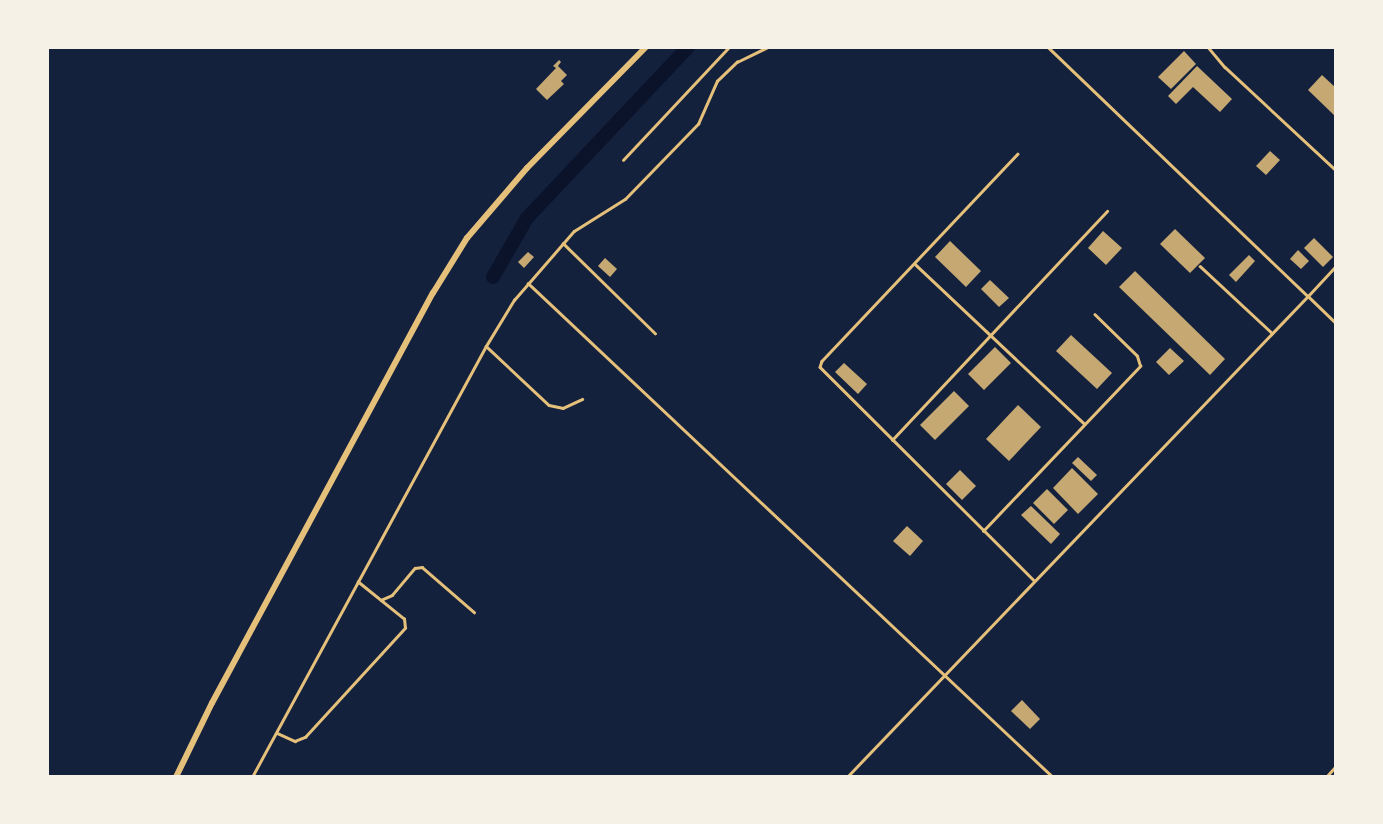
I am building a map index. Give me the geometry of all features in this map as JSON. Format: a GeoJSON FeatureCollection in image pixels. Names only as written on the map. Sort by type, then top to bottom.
{"type":"FeatureCollection","features":[{"type":"Feature","properties":{"kind":"street"},"geometry":{"type":"LineString","coordinates":[[176,777],[212,704],[433,293],[467,238],[527,168],[646,47]]}},
{"type":"Feature","properties":{"kind":"lane"},"geometry":{"type":"LineString","coordinates":[[623,160],[729,47]]}},
{"type":"Feature","properties":{"kind":"lane"},"geometry":{"type":"LineString","coordinates":[[252,777],[486,346],[528,283],[563,243],[589,220],[625,199],[698,124],[718,81],[737,62],[768,47]]}},
{"type":"Feature","properties":{"kind":"lane"},"geometry":{"type":"LineString","coordinates":[[1048,47],[1336,323]]}},
{"type":"Feature","properties":{"kind":"lane"},"geometry":{"type":"LineString","coordinates":[[1208,47],[1225,67],[1336,170]]}},
{"type":"Feature","properties":{"kind":"lane"},"geometry":{"type":"LineString","coordinates":[[1018,154],[820,364],[821,370],[1035,581]]}},
{"type":"Feature","properties":{"kind":"lane"},"geometry":{"type":"LineString","coordinates":[[892,440],[1107,211]]}},
{"type":"Feature","properties":{"kind":"lane"},"geometry":{"type":"LineString","coordinates":[[563,243],[655,333]]}},
{"type":"Feature","properties":{"kind":"lane"},"geometry":{"type":"LineString","coordinates":[[915,264],[1085,424]]}},
{"type":"Feature","properties":{"kind":"lane"},"geometry":{"type":"LineString","coordinates":[[1200,266],[1272,333]]}},
{"type":"Feature","properties":{"kind":"lane"},"geometry":{"type":"LineString","coordinates":[[848,777],[1336,266]]}},
{"type":"Feature","properties":{"kind":"lane"},"geometry":{"type":"LineString","coordinates":[[528,283],[1053,777]]}},
{"type":"Feature","properties":{"kind":"lane"},"geometry":{"type":"LineString","coordinates":[[983,531],[1140,363],[1095,315]]}},
{"type":"Feature","properties":{"kind":"lane"},"geometry":{"type":"LineString","coordinates":[[486,346],[549,405],[563,408],[582,399]]}},
{"type":"Feature","properties":{"kind":"lane"},"geometry":{"type":"LineString","coordinates":[[381,601],[392,595],[415,568],[422,567],[474,612]]}},
{"type":"Feature","properties":{"kind":"lane"},"geometry":{"type":"LineString","coordinates":[[276,732],[295,741],[305,737],[401,636],[406,621],[358,582]]}},
{"type":"Feature","properties":{"kind":"lane"},"geometry":{"type":"LineString","coordinates":[[1326,777],[1336,766]]}},
{"type":"Feature","properties":{"kind":"building"},"geometry":{"type":"Polygon","coordinates":[[[1184,51],[1196,64],[1171,89],[1158,77],[1184,51]]]}},
{"type":"Feature","properties":{"kind":"building"},"geometry":{"type":"Polygon","coordinates":[[[559,60],[561,62],[558,66],[567,75],[561,81],[564,84],[547,100],[536,89],[556,68],[553,66],[559,60]]]}},
{"type":"Feature","properties":{"kind":"building"},"geometry":{"type":"Polygon","coordinates":[[[1197,66],[1232,99],[1220,112],[1193,87],[1176,104],[1168,96],[1197,66]]]}},
{"type":"Feature","properties":{"kind":"building"},"geometry":{"type":"Polygon","coordinates":[[[1322,75],[1336,88],[1336,117],[1308,90],[1322,75]]]}},
{"type":"Feature","properties":{"kind":"building"},"geometry":{"type":"Polygon","coordinates":[[[1270,151],[1280,160],[1266,175],[1256,166],[1270,151]]]}},
{"type":"Feature","properties":{"kind":"building"},"geometry":{"type":"Polygon","coordinates":[[[1175,229],[1205,258],[1190,273],[1160,244],[1175,229]]]}},
{"type":"Feature","properties":{"kind":"building"},"geometry":{"type":"Polygon","coordinates":[[[1103,231],[1122,248],[1106,265],[1088,248],[1103,231]]]}},
{"type":"Feature","properties":{"kind":"building"},"geometry":{"type":"Polygon","coordinates":[[[1314,238],[1333,257],[1323,267],[1304,248],[1314,238]]]}},
{"type":"Feature","properties":{"kind":"building"},"geometry":{"type":"Polygon","coordinates":[[[950,241],[981,271],[966,287],[935,257],[950,241]]]}},
{"type":"Feature","properties":{"kind":"building"},"geometry":{"type":"Polygon","coordinates":[[[1298,250],[1309,261],[1301,269],[1290,259],[1298,250]]]}},
{"type":"Feature","properties":{"kind":"building"},"geometry":{"type":"Polygon","coordinates":[[[528,252],[534,257],[524,268],[518,262],[528,252]]]}},
{"type":"Feature","properties":{"kind":"building"},"geometry":{"type":"Polygon","coordinates":[[[1249,255],[1255,261],[1236,282],[1229,275],[1249,255]]]}},
{"type":"Feature","properties":{"kind":"building"},"geometry":{"type":"Polygon","coordinates":[[[605,258],[617,269],[610,277],[598,266],[605,258]]]}},
{"type":"Feature","properties":{"kind":"building"},"geometry":{"type":"Polygon","coordinates":[[[1135,271],[1225,359],[1210,375],[1119,287],[1135,271]]]}},
{"type":"Feature","properties":{"kind":"building"},"geometry":{"type":"Polygon","coordinates":[[[990,280],[1009,298],[999,307],[981,289],[990,280]]]}},
{"type":"Feature","properties":{"kind":"building"},"geometry":{"type":"Polygon","coordinates":[[[1071,335],[1112,373],[1097,389],[1056,351],[1071,335]]]}},
{"type":"Feature","properties":{"kind":"building"},"geometry":{"type":"Polygon","coordinates":[[[995,347],[1011,363],[984,390],[968,374],[995,347]]]}},
{"type":"Feature","properties":{"kind":"building"},"geometry":{"type":"Polygon","coordinates":[[[1170,348],[1184,361],[1169,375],[1156,362],[1170,348]]]}},
{"type":"Feature","properties":{"kind":"building"},"geometry":{"type":"Polygon","coordinates":[[[844,363],[867,384],[858,394],[835,372],[844,363]]]}},
{"type":"Feature","properties":{"kind":"building"},"geometry":{"type":"Polygon","coordinates":[[[954,391],[969,406],[935,440],[920,425],[954,391]]]}},
{"type":"Feature","properties":{"kind":"building"},"geometry":{"type":"Polygon","coordinates":[[[1018,405],[1041,427],[1009,461],[986,439],[1018,405]]]}},
{"type":"Feature","properties":{"kind":"building"},"geometry":{"type":"Polygon","coordinates":[[[1078,457],[1097,475],[1091,481],[1072,463],[1078,457]]]}},
{"type":"Feature","properties":{"kind":"building"},"geometry":{"type":"Polygon","coordinates":[[[1072,468],[1098,494],[1078,514],[1053,488],[1072,468]]]}},
{"type":"Feature","properties":{"kind":"building"},"geometry":{"type":"Polygon","coordinates":[[[960,470],[976,486],[962,500],[946,484],[960,470]]]}},
{"type":"Feature","properties":{"kind":"building"},"geometry":{"type":"Polygon","coordinates":[[[1047,489],[1068,510],[1054,524],[1033,503],[1047,489]]]}},
{"type":"Feature","properties":{"kind":"building"},"geometry":{"type":"Polygon","coordinates":[[[1031,506],[1060,534],[1051,544],[1021,515],[1031,506]]]}},
{"type":"Feature","properties":{"kind":"building"},"geometry":{"type":"Polygon","coordinates":[[[907,526],[923,541],[910,556],[893,541],[907,526]]]}},
{"type":"Feature","properties":{"kind":"building"},"geometry":{"type":"Polygon","coordinates":[[[1022,700],[1040,719],[1030,729],[1011,711],[1022,700]]]}},
{"type":"Feature","properties":{"kind":"waterway"},"geometry":{"type":"LineString","coordinates":[[493,277],[527,218],[688,47]]}}]}
